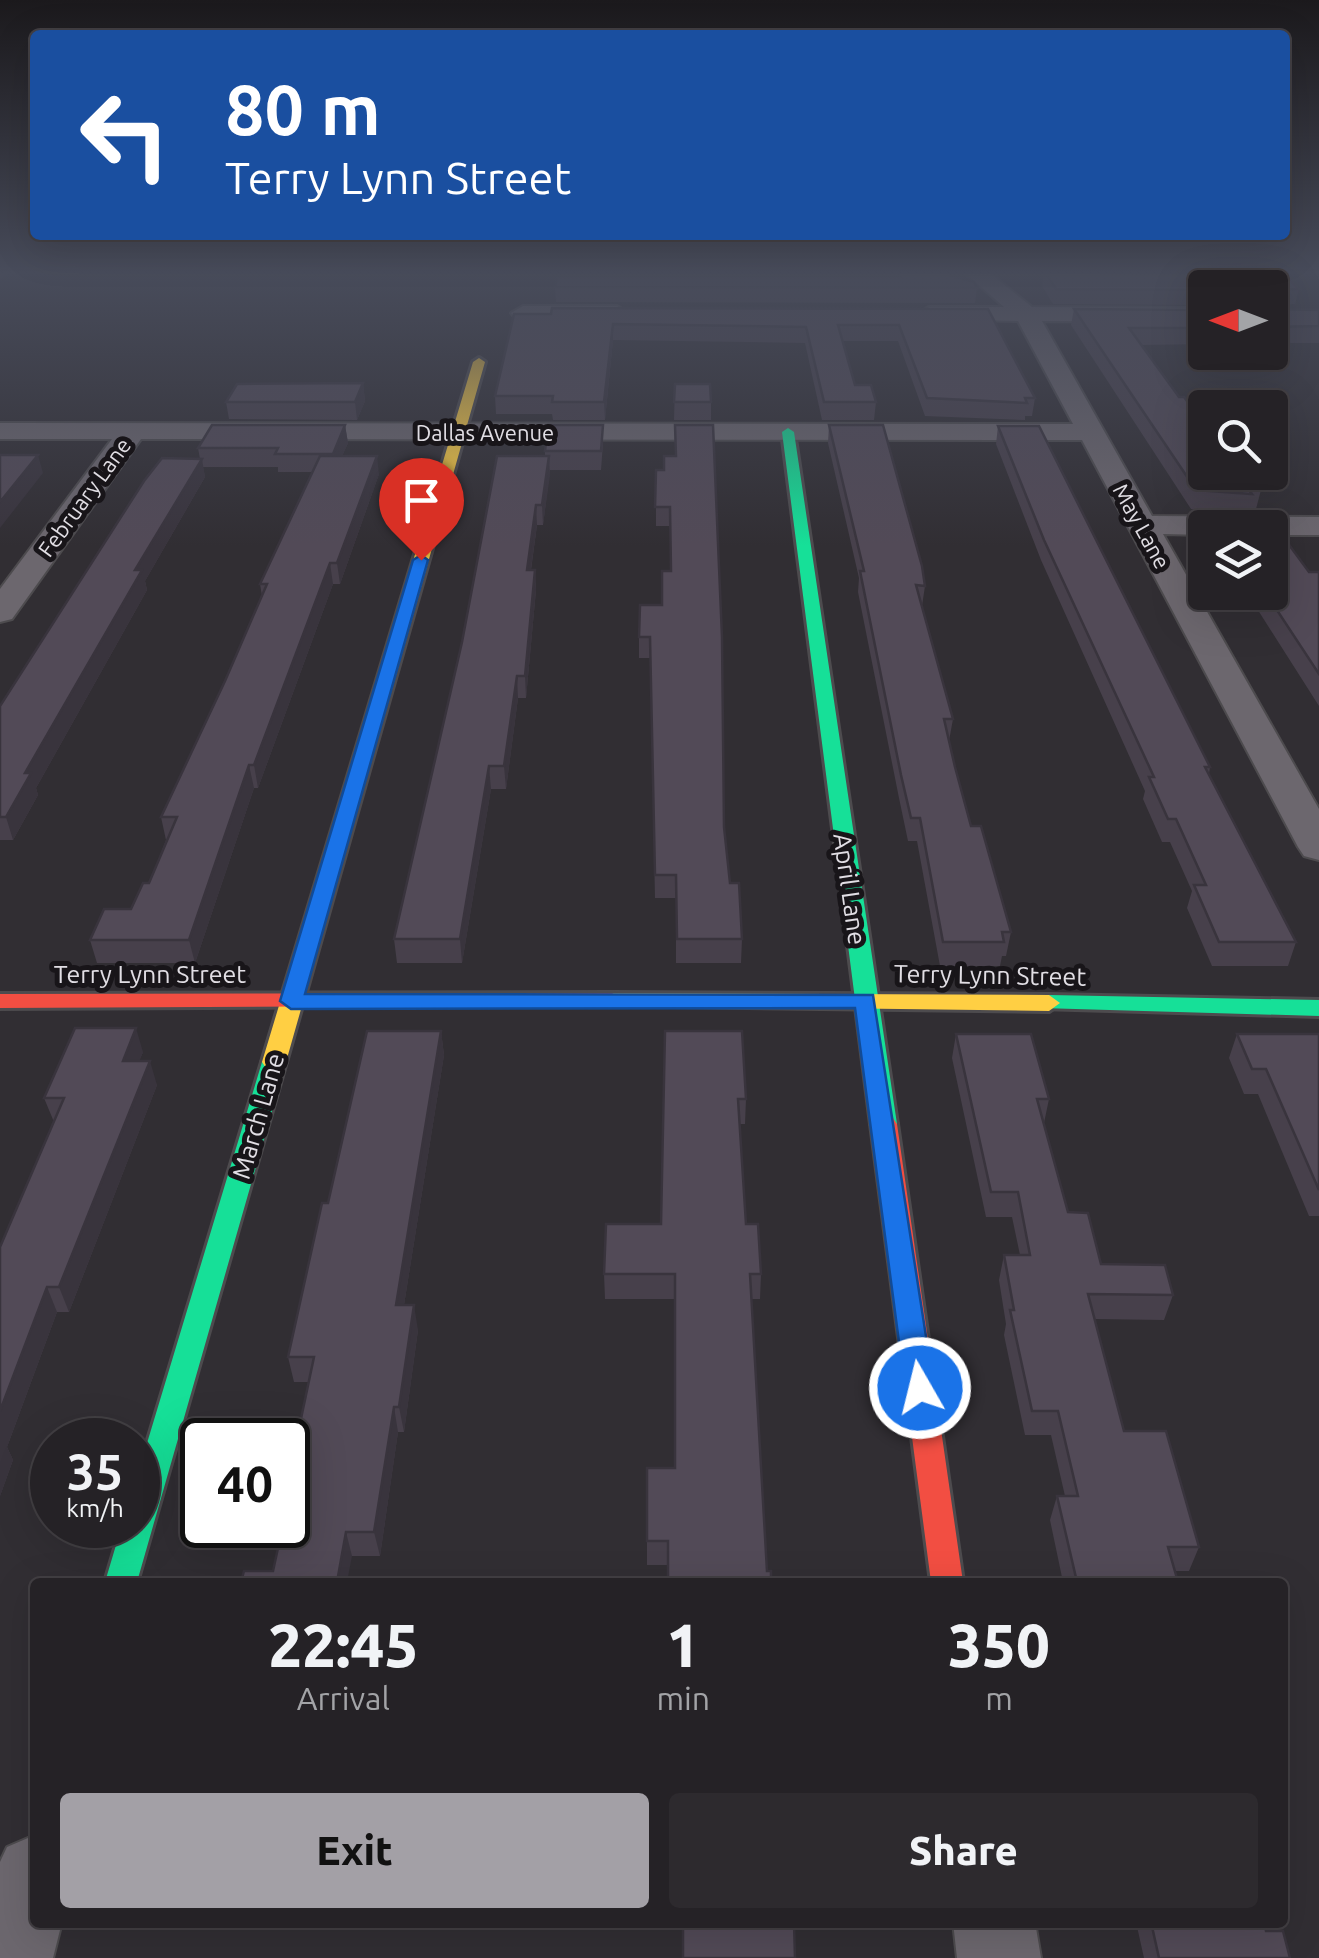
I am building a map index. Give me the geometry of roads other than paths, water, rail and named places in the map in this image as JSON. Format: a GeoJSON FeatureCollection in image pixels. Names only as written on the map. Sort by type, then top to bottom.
{"type":"FeatureCollection","features":[{"type":"Feature","properties":{"kind":"street","name":"March Lane"},"geometry":{"type":"LineString","coordinates":[[122,1578],[479,363]]}},
{"type":"Feature","properties":{"kind":"street","name":"May Lane"},"geometry":{"type":"LineString","coordinates":[[1053,363],[1319,848]]}},
{"type":"Feature","properties":{"kind":"street","name":"Dallas Avenue"},"geometry":{"type":"LineString","coordinates":[[0,432],[1090,432]]}},
{"type":"Feature","properties":{"kind":"street","name":"February Lane"},"geometry":{"type":"LineString","coordinates":[[0,612],[132,432]]}},
{"type":"Feature","properties":{"kind":"street","name":"April Lane"},"geometry":{"type":"LineString","coordinates":[[788,432],[945,1578]]}},
{"type":"Feature","properties":{"kind":"street"},"geometry":{"type":"LineString","coordinates":[[1142,525],[1319,526]]}},
{"type":"Feature","properties":{"kind":"street","name":"Terry Lynn Street"},"geometry":{"type":"LineString","coordinates":[[0,1001],[865,1000],[1319,1008]]}},
{"type":"Feature","properties":{"kind":"street"},"geometry":{"type":"LineString","coordinates":[[10,1958],[30,1892]]}},
{"type":"Feature","properties":{"kind":"street"},"geometry":{"type":"LineString","coordinates":[[995,1928],[999,1958]]}}]}
